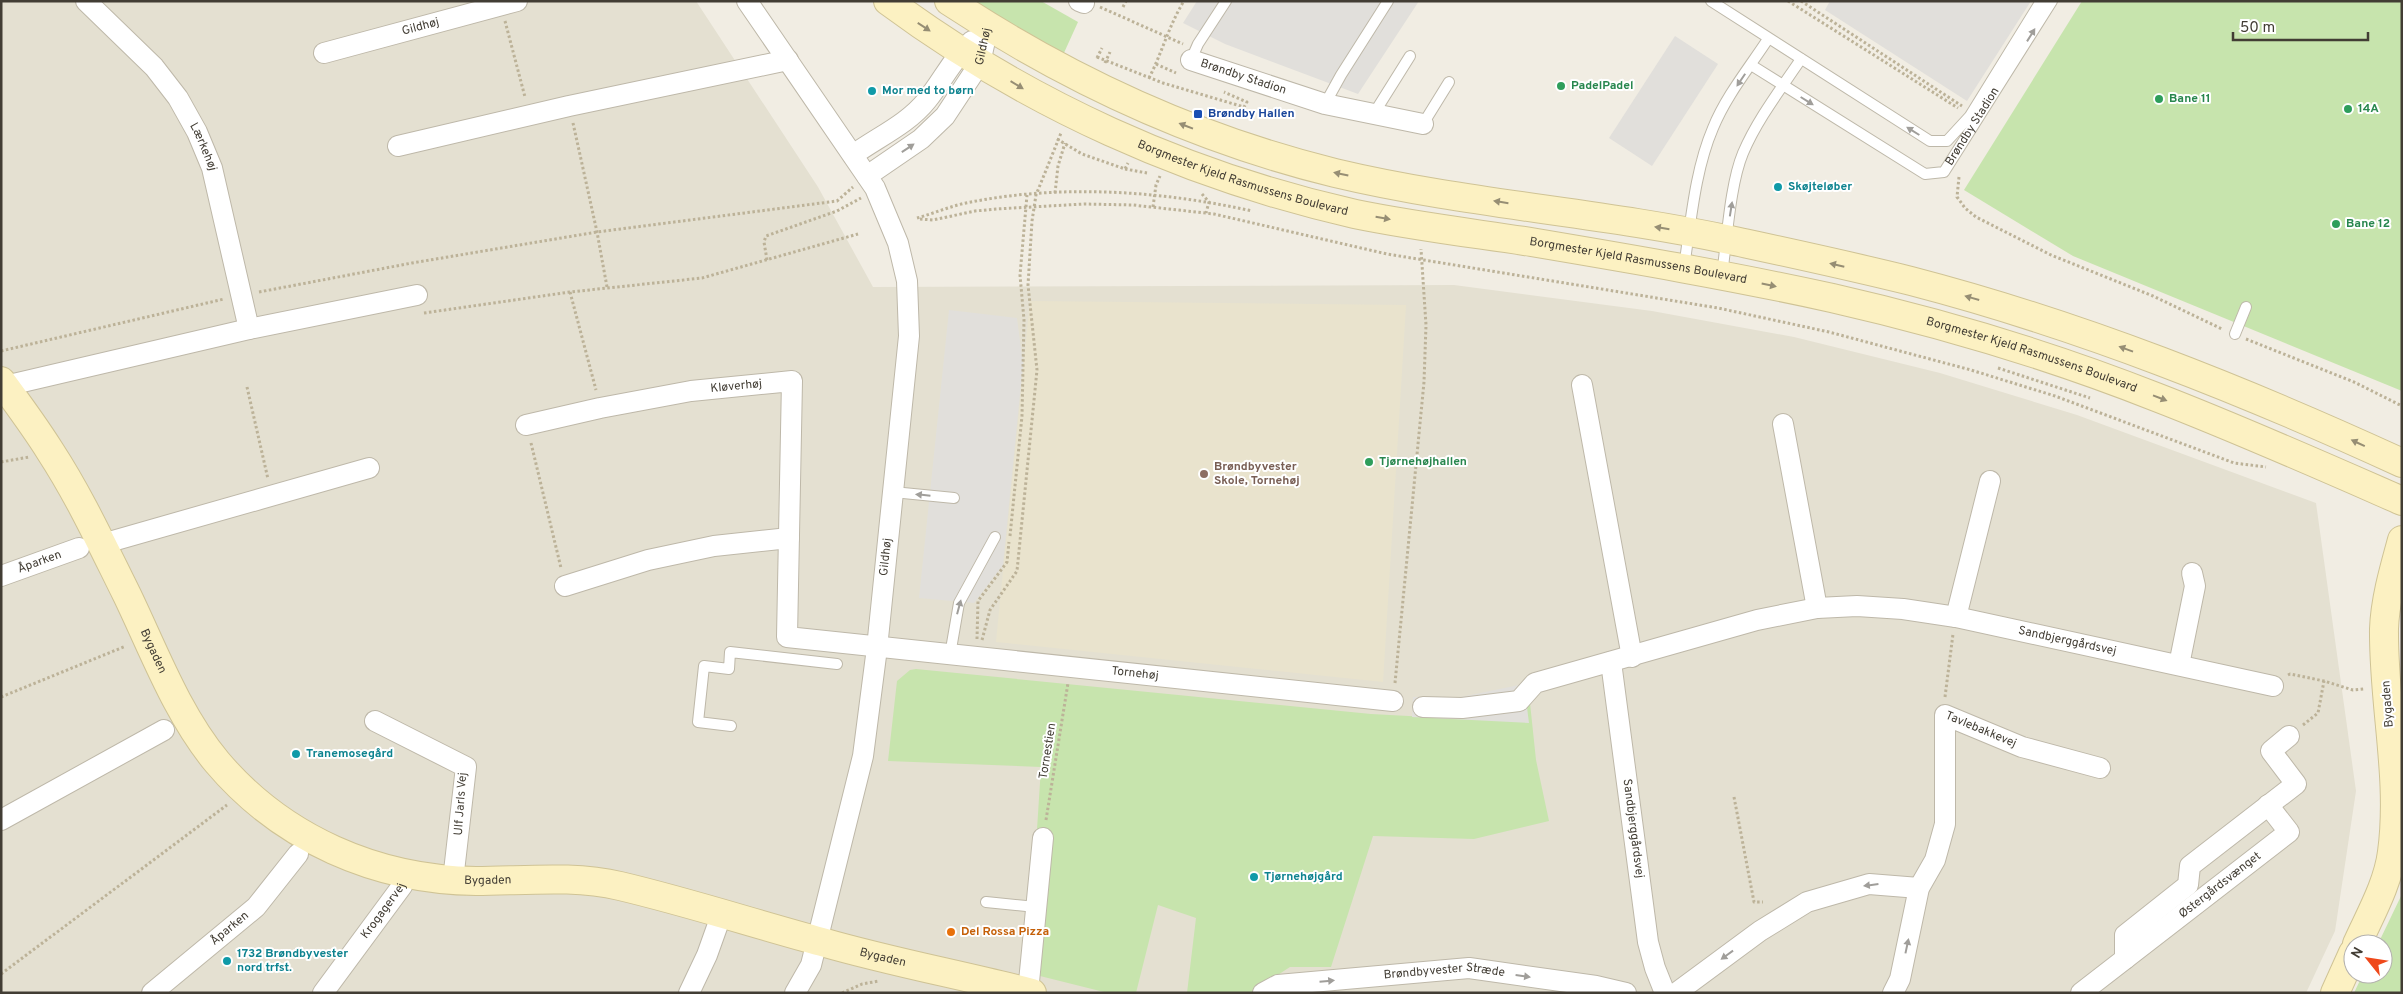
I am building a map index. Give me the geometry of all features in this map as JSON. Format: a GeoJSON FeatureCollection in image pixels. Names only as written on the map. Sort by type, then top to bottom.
{"type":"FeatureCollection","features":[{"type":"Feature","properties":{"kind":"street","name":"Lærkehøj"},"geometry":{"type":"LineString","coordinates":[[86,1],[154,67],[178,98],[197,132],[212,168],[249,328]]}},
{"type":"Feature","properties":{"kind":"street","name":"Gildhøj"},"geometry":{"type":"LineString","coordinates":[[747,1],[871,182],[898,243],[907,281],[909,336],[878,648],[863,756],[818,941],[811,965],[795,993]]}},
{"type":"Feature","properties":{"kind":"street","name":"Borgmester Kjeld Rasmussens Boulevard"},"geometry":{"type":"LineString","coordinates":[[888,1],[970,57],[1035,95],[1137,144],[1249,185],[1291,198],[1358,214],[1684,267],[1902,316],[2065,364],[2154,396],[2227,425],[2399,503]]}},
{"type":"Feature","properties":{"kind":"street"},"geometry":{"type":"LineString","coordinates":[[949,1],[988,27],[1114,95],[1220,138],[1333,172],[1399,186],[1727,239],[1908,280],[2076,331],[2250,396],[2402,463]]}},
{"type":"Feature","properties":{"kind":"street","name":"Gildhøj"},"geometry":{"type":"LineString","coordinates":[[324,53],[509,3]]}},
{"type":"Feature","properties":{"kind":"street","name":"Gildhøj"},"geometry":{"type":"LineString","coordinates":[[871,182],[934,128],[944,116],[970,57],[988,27]]}},
{"type":"Feature","properties":{"kind":"street","name":"Gildhøj"},"geometry":{"type":"LineString","coordinates":[[853,155],[914,113],[970,57]]}},
{"type":"Feature","properties":{"kind":"street"},"geometry":{"type":"LineString","coordinates":[[398,146],[569,106],[788,60]]}},
{"type":"Feature","properties":{"kind":"street","name":"Brøndby Stadion"},"geometry":{"type":"LineString","coordinates":[[1187,68],[1325,104],[1423,124]]}},
{"type":"Feature","properties":{"kind":"street"},"geometry":{"type":"LineString","coordinates":[[8,390],[249,328],[420,304]]}},
{"type":"Feature","properties":{"kind":"street","name":"Kløverhøj"},"geometry":{"type":"LineString","coordinates":[[526,425],[600,408],[692,391],[792,381],[787,637]]}},
{"type":"Feature","properties":{"kind":"street"},"geometry":{"type":"LineString","coordinates":[[1582,385],[1632,657]]}},
{"type":"Feature","properties":{"kind":"street","name":"Bygaden"},"geometry":{"type":"LineString","coordinates":[[8,390],[52,453],[90,546],[147,638],[188,720],[217,762],[246,791],[282,822],[307,838],[372,865],[406,874],[453,880],[564,879],[616,885],[818,941],[1030,992],[1043,838]]}},
{"type":"Feature","properties":{"kind":"street"},"geometry":{"type":"LineString","coordinates":[[1783,424],[1816,608]]}},
{"type":"Feature","properties":{"kind":"street"},"geometry":{"type":"LineString","coordinates":[[90,546],[369,468]]}},
{"type":"Feature","properties":{"kind":"street"},"geometry":{"type":"LineString","coordinates":[[1956,617],[1990,481]]}},
{"type":"Feature","properties":{"kind":"street"},"geometry":{"type":"LineString","coordinates":[[565,586],[648,560],[714,546],[789,538]]}},
{"type":"Feature","properties":{"kind":"street","name":"Bygaden"},"geometry":{"type":"LineString","coordinates":[[2362,934],[2380,894],[2392,854],[2396,801],[2385,648],[2387,607],[2402,540]]}},
{"type":"Feature","properties":{"kind":"street","name":"Åparken"},"geometry":{"type":"LineString","coordinates":[[1,576],[90,546]]}},
{"type":"Feature","properties":{"kind":"street"},"geometry":{"type":"LineString","coordinates":[[2179,665],[2195,586],[2192,574]]}},
{"type":"Feature","properties":{"kind":"street","name":"Bygaden"},"geometry":{"type":"LineString","coordinates":[[2387,607],[2402,578]]}},
{"type":"Feature","properties":{"kind":"street","name":"Sandbjerggårdsvej"},"geometry":{"type":"LineString","coordinates":[[1423,707],[1462,708],[1519,701],[1535,683],[1757,620],[1816,608],[1857,606],[1956,617],[2273,686]]}},
{"type":"Feature","properties":{"kind":"street"},"geometry":{"type":"LineString","coordinates":[[787,637],[878,648]]}},
{"type":"Feature","properties":{"kind":"street","name":"Tornehøj"},"geometry":{"type":"LineString","coordinates":[[878,648],[1393,701]]}},
{"type":"Feature","properties":{"kind":"street","name":"Sandbjerggårdsvej"},"geometry":{"type":"LineString","coordinates":[[1611,662],[1648,942],[1655,968],[1665,993]]}},
{"type":"Feature","properties":{"kind":"street","name":"Tavlebakkevej"},"geometry":{"type":"LineString","coordinates":[[1893,993],[1900,979],[1920,888],[1935,860],[1945,824],[1945,716],[2022,747],[2100,768]]}},
{"type":"Feature","properties":{"kind":"street","name":"Ulf Jarls Vej"},"geometry":{"type":"LineString","coordinates":[[375,721],[466,767],[453,880]]}},
{"type":"Feature","properties":{"kind":"street"},"geometry":{"type":"LineString","coordinates":[[1,820],[164,730]]}},
{"type":"Feature","properties":{"kind":"street","name":"Østergårdsvænget"},"geometry":{"type":"LineString","coordinates":[[2126,959],[2125,935],[2188,885],[2190,866],[2296,784],[2271,751],[2289,736]]}},
{"type":"Feature","properties":{"kind":"street","name":"Østergårdsvænget"},"geometry":{"type":"LineString","coordinates":[[2082,993],[2289,832],[2268,805]]}},
{"type":"Feature","properties":{"kind":"street","name":"Åparken"},"geometry":{"type":"LineString","coordinates":[[152,993],[256,907],[298,854]]}},
{"type":"Feature","properties":{"kind":"street","name":"Krogagervej"},"geometry":{"type":"LineString","coordinates":[[324,993],[402,886],[406,874]]}},
{"type":"Feature","properties":{"kind":"street"},"geometry":{"type":"LineString","coordinates":[[1676,993],[1760,931],[1807,902],[1869,884],[1920,888]]}},
{"type":"Feature","properties":{"kind":"street"},"geometry":{"type":"LineString","coordinates":[[689,993],[707,955],[722,914]]}},
{"type":"Feature","properties":{"kind":"street","name":"Brøndbyvester Stræde"},"geometry":{"type":"LineString","coordinates":[[1271,989],[1469,968],[1596,986],[1626,993]]}},
{"type":"Feature","properties":{"kind":"street"},"geometry":{"type":"LineString","coordinates":[[2335,993],[2343,975]]}},
{"type":"Feature","properties":{"kind":"lane"},"geometry":{"type":"LineString","coordinates":[[1187,68],[1226,1]]}},
{"type":"Feature","properties":{"kind":"lane"},"geometry":{"type":"LineString","coordinates":[[1325,104],[1340,76],[1388,1]]}},
{"type":"Feature","properties":{"kind":"lane","name":"Brøndby Stadion"},"geometry":{"type":"LineString","coordinates":[[1712,1],[1768,39],[1930,141],[1947,141],[1970,116],[2042,1]]}},
{"type":"Feature","properties":{"kind":"lane","name":"Brøndby Stadion"},"geometry":{"type":"LineString","coordinates":[[1751,65],[1925,174],[1944,172],[2052,1]]}},
{"type":"Feature","properties":{"kind":"lane"},"geometry":{"type":"LineString","coordinates":[[1684,267],[1705,149],[1723,107],[1768,39]]}},
{"type":"Feature","properties":{"kind":"lane"},"geometry":{"type":"LineString","coordinates":[[1373,115],[1410,56]]}},
{"type":"Feature","properties":{"kind":"lane"},"geometry":{"type":"LineString","coordinates":[[1722,275],[1742,156],[1754,130],[1801,59]]}},
{"type":"Feature","properties":{"kind":"lane"},"geometry":{"type":"LineString","coordinates":[[1423,124],[1449,82]]}},
{"type":"Feature","properties":{"kind":"lane"},"geometry":{"type":"LineString","coordinates":[[2235,334],[2246,307]]}},
{"type":"Feature","properties":{"kind":"lane"},"geometry":{"type":"LineString","coordinates":[[893,492],[954,498]]}},
{"type":"Feature","properties":{"kind":"lane"},"geometry":{"type":"LineString","coordinates":[[950,655],[959,602],[995,537]]}},
{"type":"Feature","properties":{"kind":"lane"},"geometry":{"type":"LineString","coordinates":[[784,658],[787,637]]}},
{"type":"Feature","properties":{"kind":"lane"},"geometry":{"type":"LineString","coordinates":[[731,726],[698,722],[704,666],[729,668],[730,652],[837,664]]}},
{"type":"Feature","properties":{"kind":"lane"},"geometry":{"type":"LineString","coordinates":[[986,902],[1036,908]]}},
{"type":"Feature","properties":{"kind":"path"},"geometry":{"type":"LineString","coordinates":[[1123,7],[1126,1]]}},
{"type":"Feature","properties":{"kind":"path"},"geometry":{"type":"LineString","coordinates":[[1149,78],[1168,36],[1174,17],[1184,1]]}},
{"type":"Feature","properties":{"kind":"path"},"geometry":{"type":"LineString","coordinates":[[1788,1],[1965,113],[1961,104],[1801,1]]}},
{"type":"Feature","properties":{"kind":"path","name":"Brøndby Stadion"},"geometry":{"type":"LineString","coordinates":[[1082,2],[1095,5],[1184,44],[1187,68]]}},
{"type":"Feature","properties":{"kind":"path"},"geometry":{"type":"LineString","coordinates":[[509,3],[530,115]]}},
{"type":"Feature","properties":{"kind":"path"},"geometry":{"type":"LineString","coordinates":[[1093,66],[1102,48]]}},
{"type":"Feature","properties":{"kind":"path"},"geometry":{"type":"LineString","coordinates":[[1101,70],[1110,52]]}},
{"type":"Feature","properties":{"kind":"path"},"geometry":{"type":"LineString","coordinates":[[1097,57],[1149,78],[1244,106],[1247,102],[1220,91]]}},
{"type":"Feature","properties":{"kind":"path"},"geometry":{"type":"LineString","coordinates":[[1156,64],[1187,68]]}},
{"type":"Feature","properties":{"kind":"path"},"geometry":{"type":"LineString","coordinates":[[569,106],[597,232],[607,288]]}},
{"type":"Feature","properties":{"kind":"path"},"geometry":{"type":"LineString","coordinates":[[977,657],[990,610],[1017,571],[1037,370],[1028,285],[1033,206],[1061,132]]}},
{"type":"Feature","properties":{"kind":"path"},"geometry":{"type":"LineString","coordinates":[[1057,140],[1082,154]]}},
{"type":"Feature","properties":{"kind":"path"},"geometry":{"type":"LineString","coordinates":[[1055,193],[1058,166],[1065,143]]}},
{"type":"Feature","properties":{"kind":"path"},"geometry":{"type":"LineString","coordinates":[[1960,174],[1957,186],[1958,197],[1964,208],[1976,217],[2050,255],[2153,296],[2235,334],[2354,382],[2402,406]]}},
{"type":"Feature","properties":{"kind":"path"},"geometry":{"type":"LineString","coordinates":[[1153,207],[1160,176]]}},
{"type":"Feature","properties":{"kind":"path"},"geometry":{"type":"LineString","coordinates":[[1,351],[242,295],[412,262],[597,232],[837,201],[871,182]]}},
{"type":"Feature","properties":{"kind":"path"},"geometry":{"type":"LineString","coordinates":[[767,260],[764,242],[766,236],[837,211],[871,182]]}},
{"type":"Feature","properties":{"kind":"path"},"geometry":{"type":"LineString","coordinates":[[1259,213],[1209,202],[1154,196],[1055,193],[971,202],[917,218],[933,220],[975,211],[1084,204],[1153,207],[1214,214],[1387,254],[1718,308],[1830,332],[1971,370],[2055,396],[2234,463],[2270,468],[2254,461]]}},
{"type":"Feature","properties":{"kind":"path"},"geometry":{"type":"LineString","coordinates":[[977,657],[978,601],[1007,562],[1022,416],[1024,320],[1020,275],[1026,195]]}},
{"type":"Feature","properties":{"kind":"path"},"geometry":{"type":"LineString","coordinates":[[420,304],[570,292],[702,278],[858,234]]}},
{"type":"Feature","properties":{"kind":"path"},"geometry":{"type":"LineString","coordinates":[[1413,247],[1431,250]]}},
{"type":"Feature","properties":{"kind":"path"},"geometry":{"type":"LineString","coordinates":[[1393,701],[1424,382],[1426,325],[1421,249]]}},
{"type":"Feature","properties":{"kind":"path"},"geometry":{"type":"LineString","coordinates":[[570,292],[600,408]]}},
{"type":"Feature","properties":{"kind":"path"},"geometry":{"type":"LineString","coordinates":[[1992,366],[2093,400]]}},
{"type":"Feature","properties":{"kind":"path"},"geometry":{"type":"LineString","coordinates":[[246,387],[272,496]]}},
{"type":"Feature","properties":{"kind":"path"},"geometry":{"type":"LineString","coordinates":[[526,425],[565,586]]}},
{"type":"Feature","properties":{"kind":"path"},"geometry":{"type":"LineString","coordinates":[[1945,716],[1944,692],[1956,617]]}},
{"type":"Feature","properties":{"kind":"path"},"geometry":{"type":"LineString","coordinates":[[1,697],[147,638]]}},
{"type":"Feature","properties":{"kind":"path","name":"Tornestien"},"geometry":{"type":"LineString","coordinates":[[1043,838],[1070,667]]}},
{"type":"Feature","properties":{"kind":"path"},"geometry":{"type":"LineString","coordinates":[[2273,686],[2290,674],[2324,680],[2353,690]]}},
{"type":"Feature","properties":{"kind":"path"},"geometry":{"type":"LineString","coordinates":[[2289,736],[2318,712],[2324,680]]}},
{"type":"Feature","properties":{"kind":"path"},"geometry":{"type":"LineString","coordinates":[[1,974],[246,791]]}},
{"type":"Feature","properties":{"kind":"path"},"geometry":{"type":"LineString","coordinates":[[1734,798],[1754,902],[1763,902]]}},
{"type":"Feature","properties":{"kind":"shaded area"},"geometry":{"type":"Polygon","coordinates":[[[1,1],[696,1],[818,187],[873,287],[1454,285],[1652,311],[1794,337],[1940,373],[2077,415],[2316,503],[2356,791],[2335,931],[2306,993],[1,993],[1,1]]]}},
{"type":"Feature","properties":{"kind":"shaded area"},"geometry":{"type":"Polygon","coordinates":[[[1197,1],[1419,1],[1358,94],[1225,44],[1183,23],[1197,1]]]}},
{"type":"Feature","properties":{"kind":"shaded area"},"geometry":{"type":"Polygon","coordinates":[[[1830,1],[2031,1],[1967,101],[1825,10],[1830,1]]]}},
{"type":"Feature","properties":{"kind":"shaded area"},"geometry":{"type":"Polygon","coordinates":[[[1675,36],[1718,64],[1652,166],[1609,138],[1675,36]]]}},
{"type":"Feature","properties":{"kind":"shaded area","name":"Brøndbyvester Skole, Tornehøj"},"geometry":{"type":"Polygon","coordinates":[[[1030,301],[1406,305],[1383,682],[996,642],[1030,301]]]}},
{"type":"Feature","properties":{"kind":"shaded area"},"geometry":{"type":"Polygon","coordinates":[[[949,310],[1017,318],[1023,364],[1003,565],[974,603],[919,598],[949,310]]]}},
{"type":"Feature","properties":{"kind":"shaded area"},"geometry":{"type":"Polygon","coordinates":[[[1524,684],[1529,723],[1412,717],[1413,697],[1461,697],[1524,684]]]}},
{"type":"Feature","properties":{"kind":"green space"},"geometry":{"type":"Polygon","coordinates":[[[974,1],[1041,1],[1078,22],[1063,55],[974,1]]]}},
{"type":"Feature","properties":{"kind":"green space"},"geometry":{"type":"Polygon","coordinates":[[[2082,1],[2402,1],[2402,391],[2073,256],[1964,190],[2082,1]]]}},
{"type":"Feature","properties":{"kind":"green space"},"geometry":{"type":"Polygon","coordinates":[[[916,669],[1371,714],[1446,718],[1530,703],[1536,760],[1549,821],[1474,839],[1373,836],[1331,967],[1290,967],[1250,993],[1187,993],[1196,918],[1158,905],[1136,993],[1108,993],[1032,974],[1033,892],[1041,767],[888,761],[897,681],[910,670],[916,669]]]}},
{"type":"Feature","properties":{"kind":"green space"},"geometry":{"type":"Polygon","coordinates":[[[2402,894],[2402,993],[2354,993],[2358,984],[2393,984],[2393,934],[2383,934],[2402,894]]]}},
{"type":"Feature","properties":{"kind":"place","name":"PadelPadel"},"geometry":{"type":"Point","coordinates":[1561,86]}},
{"type":"Feature","properties":{"kind":"place","name":"Mor med to børn"},"geometry":{"type":"Point","coordinates":[872,91]}},
{"type":"Feature","properties":{"kind":"place","name":"Bane 11"},"geometry":{"type":"Point","coordinates":[2159,99]}},
{"type":"Feature","properties":{"kind":"place","name":"14A"},"geometry":{"type":"Point","coordinates":[2348,109]}},
{"type":"Feature","properties":{"kind":"place","name":"Brøndby Hallen"},"geometry":{"type":"Point","coordinates":[1198,114]}},
{"type":"Feature","properties":{"kind":"place","name":"Skøjteløber"},"geometry":{"type":"Point","coordinates":[1778,187]}},
{"type":"Feature","properties":{"kind":"place","name":"Bane 12"},"geometry":{"type":"Point","coordinates":[2336,224]}},
{"type":"Feature","properties":{"kind":"place","name":"Tjørnehøjhallen"},"geometry":{"type":"Point","coordinates":[1369,462]}},
{"type":"Feature","properties":{"kind":"place","name":"Brøndbyvester Skole, Tornehøj"},"geometry":{"type":"Point","coordinates":[1204,474]}},
{"type":"Feature","properties":{"kind":"place","name":"Tranemosegård"},"geometry":{"type":"Point","coordinates":[296,754]}},
{"type":"Feature","properties":{"kind":"place","name":"Tjørnehøjgård"},"geometry":{"type":"Point","coordinates":[1254,877]}},
{"type":"Feature","properties":{"kind":"place","name":"Del Rossa Pizza"},"geometry":{"type":"Point","coordinates":[951,932]}},
{"type":"Feature","properties":{"kind":"place","name":"1732 Brøndbyvester nord trfst."},"geometry":{"type":"Point","coordinates":[227,961]}}]}
